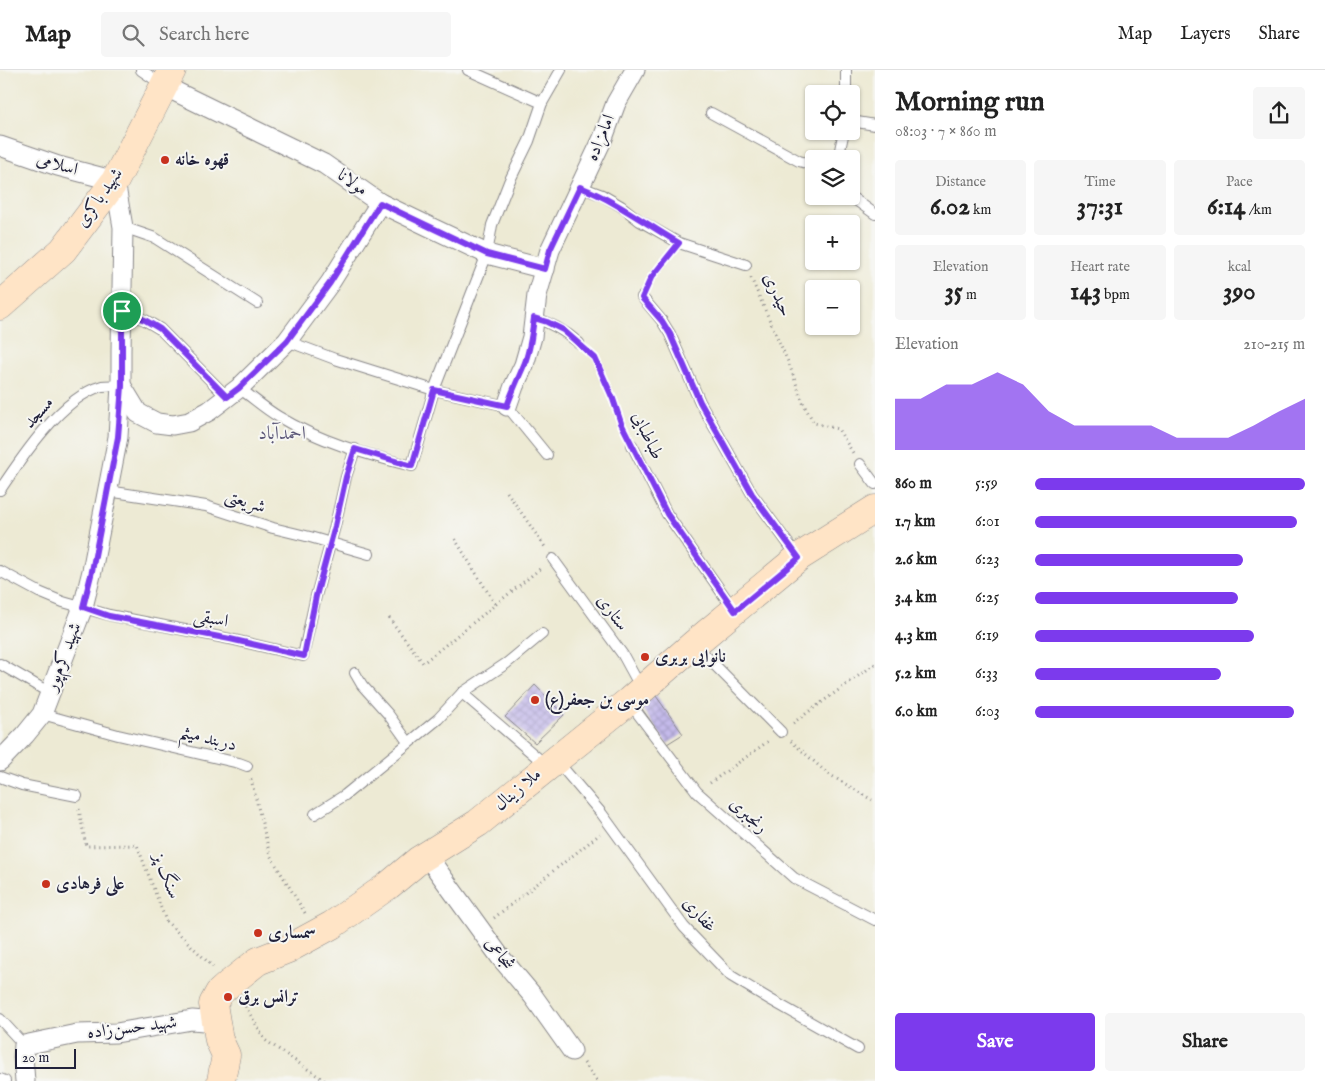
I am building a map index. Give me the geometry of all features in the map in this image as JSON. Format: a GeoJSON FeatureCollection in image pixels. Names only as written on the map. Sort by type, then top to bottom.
{"type":"FeatureCollection","features":[{"type":"Feature","properties":{"kind":"main road","name":"شهید باکری"},"geometry":{"type":"LineString","coordinates":[[0,306],[64,250],[115,181],[168,78]]}},
{"type":"Feature","properties":{"kind":"main road","name":"ملا زینال"},"geometry":{"type":"LineString","coordinates":[[220,1081],[226,1054],[220,1040],[213,1004],[219,993],[229,984],[258,961],[288,949],[332,925],[427,856],[478,823],[799,558],[875,505]]}},
{"type":"Feature","properties":{"kind":"street","name":"امامزاده"},"geometry":{"type":"LineString","coordinates":[[507,406],[524,364],[532,337],[538,295],[550,250],[603,138],[616,103],[635,70]]}},
{"type":"Feature","properties":{"kind":"street","name":"مولانا"},"geometry":{"type":"LineString","coordinates":[[168,78],[324,164],[380,203],[487,254],[545,269]]}},
{"type":"Feature","properties":{"kind":"street","name":"اسلامی"},"geometry":{"type":"LineString","coordinates":[[0,146],[58,166],[115,181]]}},
{"type":"Feature","properties":{"kind":"street","name":"شهید کرم‌پور"},"geometry":{"type":"LineString","coordinates":[[0,761],[42,714],[83,607],[92,571],[118,437],[122,386],[123,227],[115,181]]}},
{"type":"Feature","properties":{"kind":"street"},"geometry":{"type":"LineString","coordinates":[[122,386],[138,413],[157,423],[173,425],[189,422],[209,411],[233,392],[287,341],[330,283],[380,203]]}},
{"type":"Feature","properties":{"kind":"street","name":"شجاعی"},"geometry":{"type":"LineString","coordinates":[[427,856],[501,958],[533,996],[572,1051]]}},
{"type":"Feature","properties":{"kind":"street","name":"شهید حسن‌زاده"},"geometry":{"type":"LineString","coordinates":[[24,1046],[77,1034],[116,1034],[192,1020],[216,1022]]}},
{"type":"Feature","properties":{"kind":"street"},"geometry":{"type":"LineString","coordinates":[[24,1046],[25,1081]]}},
{"type":"Feature","properties":{"kind":"lane"},"geometry":{"type":"LineString","coordinates":[[141,70],[168,78]]}},
{"type":"Feature","properties":{"kind":"lane"},"geometry":{"type":"LineString","coordinates":[[468,70],[542,103]]}},
{"type":"Feature","properties":{"kind":"lane"},"geometry":{"type":"LineString","coordinates":[[122,311],[145,320],[160,329],[233,392],[277,416],[320,437],[412,466],[434,390],[487,254],[492,225],[509,182],[529,140],[542,103],[561,70]]}},
{"type":"Feature","properties":{"kind":"lane"},"geometry":{"type":"LineString","coordinates":[[846,70],[846,85]]}},
{"type":"Feature","properties":{"kind":"lane"},"geometry":{"type":"LineString","coordinates":[[711,113],[805,163]]}},
{"type":"Feature","properties":{"kind":"lane"},"geometry":{"type":"LineString","coordinates":[[860,122],[875,125]]}},
{"type":"Feature","properties":{"kind":"lane","name":"حیدری"},"geometry":{"type":"LineString","coordinates":[[580,187],[602,195],[621,206],[640,221],[679,243],[746,266]]}},
{"type":"Feature","properties":{"kind":"lane"},"geometry":{"type":"LineString","coordinates":[[860,203],[875,214]]}},
{"type":"Feature","properties":{"kind":"lane"},"geometry":{"type":"LineString","coordinates":[[123,227],[155,238],[257,303]]}},
{"type":"Feature","properties":{"kind":"lane"},"geometry":{"type":"LineString","coordinates":[[642,298],[662,321],[670,334],[700,402],[748,488],[799,558]]}},
{"type":"Feature","properties":{"kind":"lane"},"geometry":{"type":"LineString","coordinates":[[534,318],[563,330],[579,343]]}},
{"type":"Feature","properties":{"kind":"lane"},"geometry":{"type":"LineString","coordinates":[[287,341],[335,359],[434,390],[507,406],[547,455]]}},
{"type":"Feature","properties":{"kind":"lane","name":"مسجد"},"geometry":{"type":"LineString","coordinates":[[0,490],[18,464],[71,402],[89,391],[104,386],[122,386]]}},
{"type":"Feature","properties":{"kind":"lane","name":"طباطبایی"},"geometry":{"type":"LineString","coordinates":[[632,445],[667,514],[735,611]]}},
{"type":"Feature","properties":{"kind":"lane"},"geometry":{"type":"LineString","coordinates":[[330,543],[346,477],[355,449]]}},
{"type":"Feature","properties":{"kind":"lane"},"geometry":{"type":"LineString","coordinates":[[860,464],[875,505]]}},
{"type":"Feature","properties":{"kind":"lane","name":"شریعتی"},"geometry":{"type":"LineString","coordinates":[[108,490],[206,506],[273,528],[369,554]]}},
{"type":"Feature","properties":{"kind":"lane","name":"اسبقی"},"geometry":{"type":"LineString","coordinates":[[0,571],[39,592],[109,616],[230,639],[304,656],[311,616],[330,543]]}},
{"type":"Feature","properties":{"kind":"lane","name":"ستاری"},"geometry":{"type":"LineString","coordinates":[[553,559],[623,656],[635,695]]}},
{"type":"Feature","properties":{"kind":"lane"},"geometry":{"type":"LineString","coordinates":[[315,814],[345,795],[438,719],[462,694],[507,663],[542,634]]}},
{"type":"Feature","properties":{"kind":"lane"},"geometry":{"type":"LineString","coordinates":[[694,644],[781,732]]}},
{"type":"Feature","properties":{"kind":"lane"},"geometry":{"type":"LineString","coordinates":[[0,664],[50,693]]}},
{"type":"Feature","properties":{"kind":"lane"},"geometry":{"type":"LineString","coordinates":[[355,673],[362,685],[388,714],[408,742]]}},
{"type":"Feature","properties":{"kind":"lane","name":"غفاری"},"geometry":{"type":"LineString","coordinates":[[462,694],[551,763],[610,825],[684,927],[732,976],[858,1049]]}},
{"type":"Feature","properties":{"kind":"lane","name":"رنجبری"},"geometry":{"type":"LineString","coordinates":[[635,695],[697,792],[794,878],[875,920]]}},
{"type":"Feature","properties":{"kind":"lane","name":"دربند میثم"},"geometry":{"type":"LineString","coordinates":[[42,714],[118,735],[247,766]]}},
{"type":"Feature","properties":{"kind":"lane"},"geometry":{"type":"LineString","coordinates":[[0,777],[22,785],[77,796]]}},
{"type":"Feature","properties":{"kind":"lane"},"geometry":{"type":"LineString","coordinates":[[0,1019],[24,1046]]}},
{"type":"Feature","properties":{"kind":"lane"},"geometry":{"type":"LineString","coordinates":[[0,1079],[5,1081]]}},
{"type":"Feature","properties":{"kind":"path"},"geometry":{"type":"LineString","coordinates":[[642,298],[651,278],[679,243]]}},
{"type":"Feature","properties":{"kind":"path","name":"حیدری"},"geometry":{"type":"LineString","coordinates":[[746,266],[789,364],[804,405],[814,423],[838,429],[860,464]]}},
{"type":"Feature","properties":{"kind":"path","name":"طباطبایی"},"geometry":{"type":"LineString","coordinates":[[579,343],[595,358],[621,423],[632,445]]}},
{"type":"Feature","properties":{"kind":"path"},"geometry":{"type":"LineString","coordinates":[[389,618],[424,663],[553,559],[507,492]]}},
{"type":"Feature","properties":{"kind":"path"},"geometry":{"type":"LineString","coordinates":[[455,539],[496,604]]}},
{"type":"Feature","properties":{"kind":"path"},"geometry":{"type":"LineString","coordinates":[[781,732],[827,773],[872,800]]}},
{"type":"Feature","properties":{"kind":"path","name":"دربند میثم"},"geometry":{"type":"LineString","coordinates":[[247,766],[270,855],[317,933]]}},
{"type":"Feature","properties":{"kind":"path","name":"سنگ پز"},"geometry":{"type":"LineString","coordinates":[[77,796],[86,846],[137,845],[166,921],[229,984]]}},
{"type":"Feature","properties":{"kind":"path"},"geometry":{"type":"LineString","coordinates":[[481,928],[595,840],[610,825]]}},
{"type":"Feature","properties":{"kind":"path"},"geometry":{"type":"LineString","coordinates":[[229,984],[241,999],[265,1040],[325,1081]]}},
{"type":"Feature","properties":{"kind":"building","name":"موسی بن جعفر(ع)"},"geometry":{"type":"Polygon","coordinates":[[[535,685],[564,715],[535,743],[505,717],[535,685]]]}},
{"type":"Feature","properties":{"kind":"building"},"geometry":{"type":"Polygon","coordinates":[[[656,696],[683,734],[667,744],[640,706],[656,696]]]}},
{"type":"Feature","properties":{"kind":"place","name":"قهوه خانه"},"geometry":{"type":"Point","coordinates":[165,160]}},
{"type":"Feature","properties":{"kind":"place","name":"نانوایی بربری"},"geometry":{"type":"Point","coordinates":[645,657]}},
{"type":"Feature","properties":{"kind":"place","name":"موسی بن جعفر(ع)"},"geometry":{"type":"Point","coordinates":[535,700]}},
{"type":"Feature","properties":{"kind":"place","name":"علی فرهادی"},"geometry":{"type":"Point","coordinates":[46,884]}},
{"type":"Feature","properties":{"kind":"place","name":"سمساری"},"geometry":{"type":"Point","coordinates":[258,933]}},
{"type":"Feature","properties":{"kind":"place","name":"ترانس برق"},"geometry":{"type":"Point","coordinates":[228,997]}},
{"type":"Feature","properties":{"kind":"district","name":"احمدآباد"},"geometry":{"type":"Point","coordinates":[282,434]}},
{"type":"Feature","properties":{"kind":"route"},"geometry":{"type":"LineString","coordinates":[[580,187],[602,195],[621,206],[640,221],[679,243],[651,278],[642,298],[654,310],[670,334],[700,402],[740,475],[799,558],[735,611],[667,514],[621,423],[595,358],[563,330],[534,318],[532,337],[524,364],[507,406],[474,397],[434,390],[412,466],[355,449],[346,477],[311,616],[304,656],[230,639],[109,616],[83,607],[92,571],[118,437],[122,386],[120,351],[122,311],[145,320],[160,329],[227,397],[239,388],[287,341],[330,283],[380,203],[487,254],[545,269],[550,250],[580,187]]}}]}
